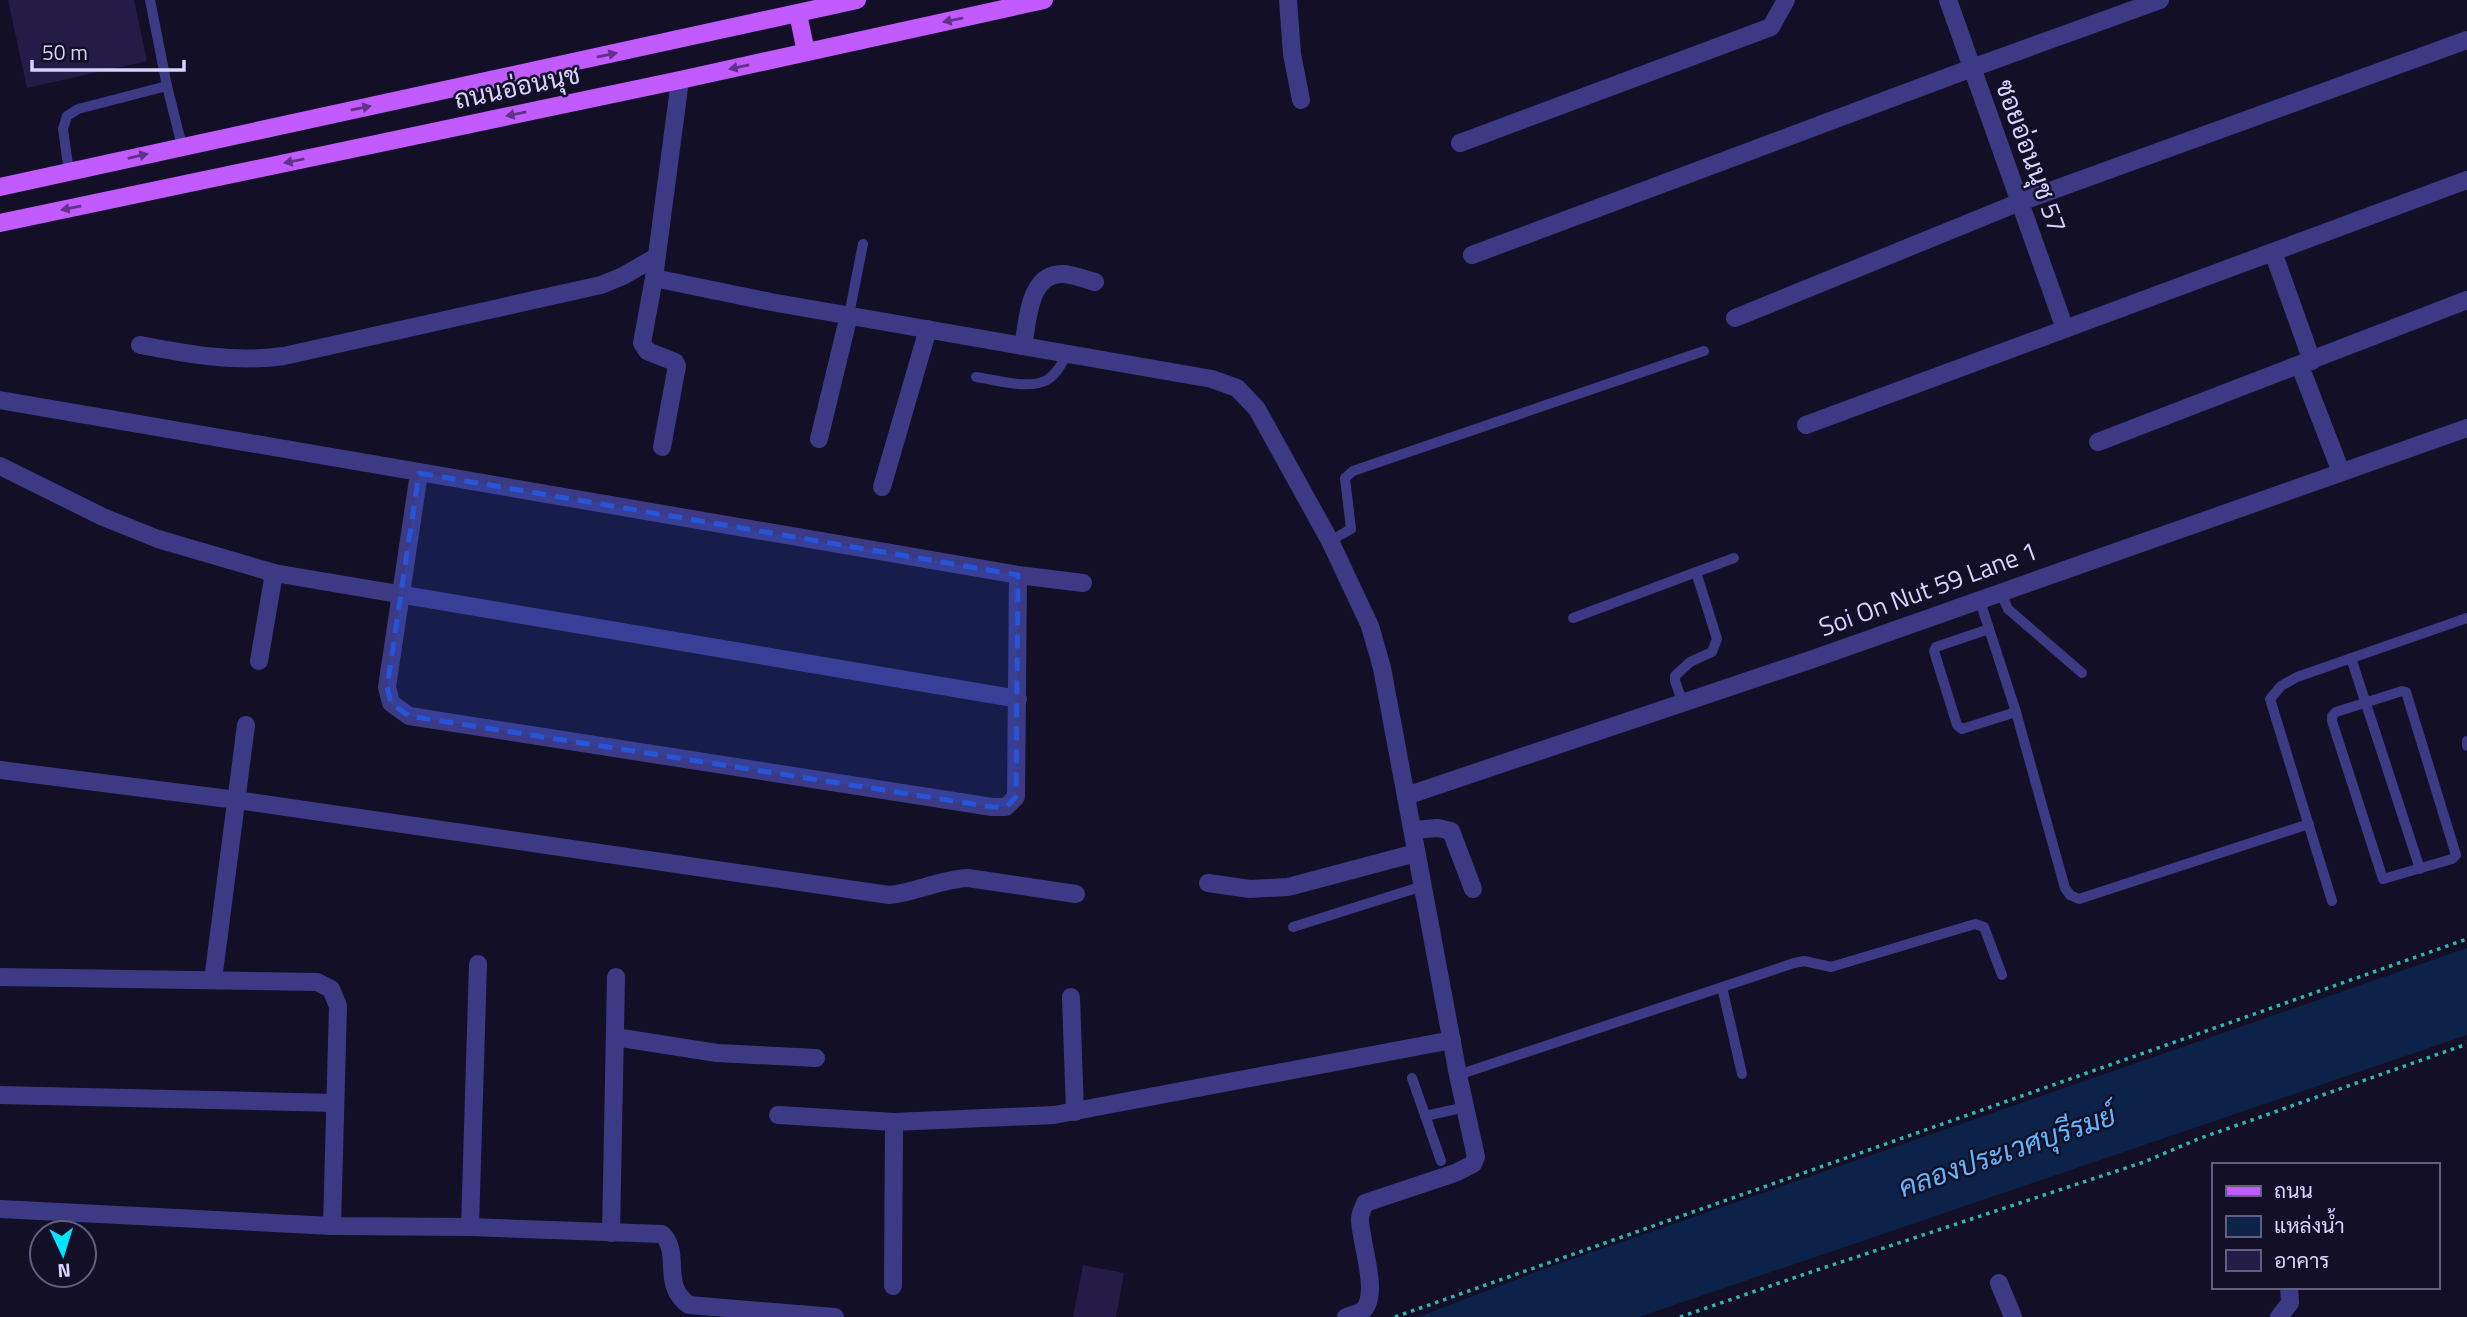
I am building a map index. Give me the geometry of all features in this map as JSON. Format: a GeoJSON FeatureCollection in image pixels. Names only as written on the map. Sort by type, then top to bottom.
{"type":"FeatureCollection","features":[{"type":"Feature","properties":{"kind":"main road","name":"ถนนอ่อนนุช"},"geometry":{"type":"LineString","coordinates":[[0,187],[857,0]]}},
{"type":"Feature","properties":{"kind":"main road","name":"ถนนอ่อนนุช"},"geometry":{"type":"LineString","coordinates":[[0,223],[680,80],[1044,0]]}},
{"type":"Feature","properties":{"kind":"main road"},"geometry":{"type":"LineString","coordinates":[[798,14],[806,52]]}},
{"type":"Feature","properties":{"kind":"street"},"geometry":{"type":"LineString","coordinates":[[1288,0],[1301,100]]}},
{"type":"Feature","properties":{"kind":"street"},"geometry":{"type":"LineString","coordinates":[[1460,142],[1770,27],[1786,0]]}},
{"type":"Feature","properties":{"kind":"street","name":"ซอยอ่อนนุช 57"},"geometry":{"type":"LineString","coordinates":[[1948,0],[2065,329]]}},
{"type":"Feature","properties":{"kind":"street"},"geometry":{"type":"LineString","coordinates":[[1472,255],[2160,0]]}},
{"type":"Feature","properties":{"kind":"street"},"geometry":{"type":"LineString","coordinates":[[1734,318],[2020,202],[2467,40]]}},
{"type":"Feature","properties":{"kind":"street"},"geometry":{"type":"LineString","coordinates":[[662,447],[677,366],[675,362],[647,351],[642,342],[654,278],[680,80]]}},
{"type":"Feature","properties":{"kind":"street"},"geometry":{"type":"LineString","coordinates":[[1806,425],[2467,180]]}},
{"type":"Feature","properties":{"kind":"street"},"geometry":{"type":"LineString","coordinates":[[2273,252],[2340,472]]}},
{"type":"Feature","properties":{"kind":"street"},"geometry":{"type":"LineString","coordinates":[[139,345],[175,352],[261,360],[601,285],[656,257]]}},
{"type":"Feature","properties":{"kind":"street"},"geometry":{"type":"LineString","coordinates":[[1023,346],[1031,301],[1038,285],[1047,278],[1061,274],[1095,282]]}},
{"type":"Feature","properties":{"kind":"street"},"geometry":{"type":"LineString","coordinates":[[654,278],[1212,379],[1237,388],[1257,409],[1330,541],[1370,626],[1382,668],[1458,1075],[1476,1157],[1473,1164],[1455,1173],[1365,1203],[1360,1216],[1361,1231],[1371,1290],[1368,1303],[1362,1312],[1346,1317]]}},
{"type":"Feature","properties":{"kind":"street"},"geometry":{"type":"LineString","coordinates":[[2098,442],[2467,300]]}},
{"type":"Feature","properties":{"kind":"street"},"geometry":{"type":"LineString","coordinates":[[819,439],[849,315]]}},
{"type":"Feature","properties":{"kind":"street"},"geometry":{"type":"LineString","coordinates":[[882,487],[928,329]]}},
{"type":"Feature","properties":{"kind":"street"},"geometry":{"type":"LineString","coordinates":[[0,400],[1018,575],[1083,583]]}},
{"type":"Feature","properties":{"kind":"street","name":"Soi On Nut 59 Lane 1"},"geometry":{"type":"LineString","coordinates":[[1406,796],[1683,703],[2467,428]]}},
{"type":"Feature","properties":{"kind":"street"},"geometry":{"type":"LineString","coordinates":[[0,466],[103,517],[158,539],[274,573],[1018,699]]}},
{"type":"Feature","properties":{"kind":"street"},"geometry":{"type":"LineString","coordinates":[[419,473],[387,687],[391,703],[409,716],[992,807],[1006,807],[1016,797],[1018,575]]}},
{"type":"Feature","properties":{"kind":"street"},"geometry":{"type":"LineString","coordinates":[[259,661],[274,573]]}},
{"type":"Feature","properties":{"kind":"street"},"geometry":{"type":"LineString","coordinates":[[213,980],[246,725]]}},
{"type":"Feature","properties":{"kind":"street"},"geometry":{"type":"LineString","coordinates":[[0,770],[237,800],[889,895],[926,888],[938,882],[968,878],[1076,894]]}},
{"type":"Feature","properties":{"kind":"street"},"geometry":{"type":"LineString","coordinates":[[1413,830],[1437,828],[1451,831],[1473,889]]}},
{"type":"Feature","properties":{"kind":"street"},"geometry":{"type":"LineString","coordinates":[[1208,883],[1250,889],[1288,887],[1416,853]]}},
{"type":"Feature","properties":{"kind":"street"},"geometry":{"type":"LineString","coordinates":[[470,1227],[478,964]]}},
{"type":"Feature","properties":{"kind":"street"},"geometry":{"type":"LineString","coordinates":[[0,977],[317,982],[331,989],[338,1006],[332,1226]]}},
{"type":"Feature","properties":{"kind":"street"},"geometry":{"type":"LineString","coordinates":[[611,1233],[616,977]]}},
{"type":"Feature","properties":{"kind":"street"},"geometry":{"type":"LineString","coordinates":[[1070,997],[1074,1113]]}},
{"type":"Feature","properties":{"kind":"street"},"geometry":{"type":"LineString","coordinates":[[614,1037],[717,1053],[816,1058]]}},
{"type":"Feature","properties":{"kind":"street"},"geometry":{"type":"LineString","coordinates":[[778,1115],[894,1122],[1074,1113],[1452,1040]]}},
{"type":"Feature","properties":{"kind":"street"},"geometry":{"type":"LineString","coordinates":[[0,1095],[335,1103]]}},
{"type":"Feature","properties":{"kind":"street"},"geometry":{"type":"LineString","coordinates":[[893,1286],[894,1122]]}},
{"type":"Feature","properties":{"kind":"street"},"geometry":{"type":"LineString","coordinates":[[0,1209],[332,1226],[470,1227],[662,1234],[670,1249],[673,1282],[679,1298],[689,1311],[835,1317]]}},
{"type":"Feature","properties":{"kind":"street"},"geometry":{"type":"LineString","coordinates":[[1999,1283],[2013,1317]]}},
{"type":"Feature","properties":{"kind":"street"},"geometry":{"type":"LineString","coordinates":[[2279,1317],[2290,1303],[2289,1289]]}},
{"type":"Feature","properties":{"kind":"lane"},"geometry":{"type":"LineString","coordinates":[[150,0],[182,146]]}},
{"type":"Feature","properties":{"kind":"lane"},"geometry":{"type":"LineString","coordinates":[[69,172],[62,129],[67,116],[78,109],[167,86]]}},
{"type":"Feature","properties":{"kind":"lane"},"geometry":{"type":"LineString","coordinates":[[849,315],[863,244]]}},
{"type":"Feature","properties":{"kind":"lane"},"geometry":{"type":"LineString","coordinates":[[1330,541],[1351,530],[1345,478],[1353,471],[1703,351]]}},
{"type":"Feature","properties":{"kind":"lane"},"geometry":{"type":"LineString","coordinates":[[976,377],[1025,384],[1045,381],[1055,374],[1067,354]]}},
{"type":"Feature","properties":{"kind":"lane"},"geometry":{"type":"LineString","coordinates":[[1573,618],[1734,558]]}},
{"type":"Feature","properties":{"kind":"lane"},"geometry":{"type":"LineString","coordinates":[[1683,703],[1675,681],[1678,671],[1712,652],[1717,639],[1696,572]]}},
{"type":"Feature","properties":{"kind":"lane"},"geometry":{"type":"LineString","coordinates":[[2000,591],[2008,608],[2082,673]]}},
{"type":"Feature","properties":{"kind":"lane"},"geometry":{"type":"LineString","coordinates":[[1979,598],[2016,712],[2065,888],[2070,895],[2078,899],[2309,824]]}},
{"type":"Feature","properties":{"kind":"lane"},"geometry":{"type":"LineString","coordinates":[[2332,901],[2270,699],[2281,686],[2297,677],[2467,618]]}},
{"type":"Feature","properties":{"kind":"lane"},"geometry":{"type":"LineString","coordinates":[[1989,629],[1936,647],[1934,652],[1957,725],[1962,729],[2016,712]]}},
{"type":"Feature","properties":{"kind":"lane"},"geometry":{"type":"LineString","coordinates":[[2351,658],[2420,869]]}},
{"type":"Feature","properties":{"kind":"lane"},"geometry":{"type":"LineString","coordinates":[[2406,692],[2456,855],[2452,859],[2384,879],[2332,721],[2336,712],[2367,703],[2406,692]]}},
{"type":"Feature","properties":{"kind":"lane"},"geometry":{"type":"LineString","coordinates":[[1293,927],[1423,886]]}},
{"type":"Feature","properties":{"kind":"lane"},"geometry":{"type":"LineString","coordinates":[[1458,1075],[1794,963],[1804,961],[1831,967],[1975,923],[1984,927],[2003,975]]}},
{"type":"Feature","properties":{"kind":"lane"},"geometry":{"type":"LineString","coordinates":[[1722,987],[1742,1074]]}},
{"type":"Feature","properties":{"kind":"lane"},"geometry":{"type":"LineString","coordinates":[[1412,1078],[1441,1161]]}},
{"type":"Feature","properties":{"kind":"lane"},"geometry":{"type":"LineString","coordinates":[[1425,1116],[1466,1107]]}},
{"type":"Feature","properties":{"kind":"path"},"geometry":{"type":"LineString","coordinates":[[1395,1317],[2467,939]]}},
{"type":"Feature","properties":{"kind":"path"},"geometry":{"type":"LineString","coordinates":[[1681,1317],[2144,1162],[2198,1139],[2467,1044]]}},
{"type":"Feature","properties":{"kind":"highlighted area"},"geometry":{"type":"Polygon","coordinates":[[[419,473],[1018,575],[1016,797],[1006,807],[992,807],[409,716],[391,703],[387,687],[419,473]]]}},
{"type":"Feature","properties":{"kind":"water","name":"คลองประเวศบุรีรมย์"},"geometry":{"type":"Polygon","coordinates":[[[2467,948],[2467,1035],[1639,1317],[1418,1317],[1541,1270],[2467,948]]]}},
{"type":"Feature","properties":{"kind":"building"},"geometry":{"type":"Polygon","coordinates":[[[8,0],[134,0],[147,61],[27,88],[8,0]]]}},
{"type":"Feature","properties":{"kind":"building"},"geometry":{"type":"Polygon","coordinates":[[[1083,1265],[1124,1273],[1116,1317],[1073,1317],[1083,1265]]]}}]}
